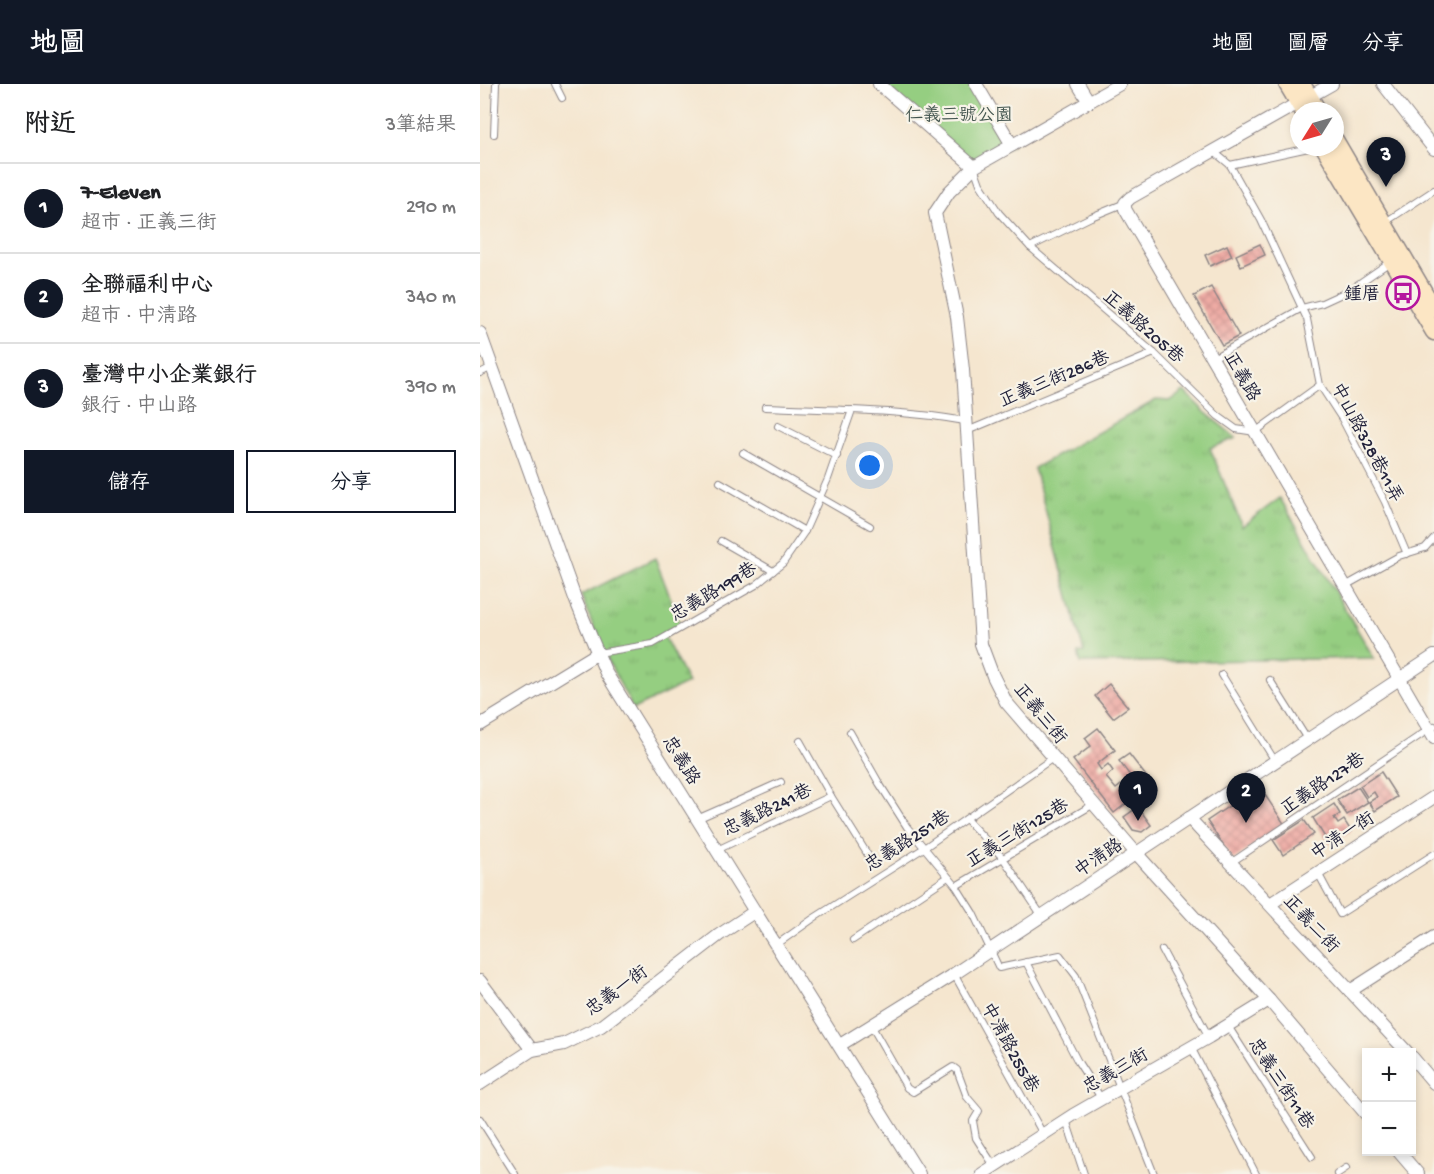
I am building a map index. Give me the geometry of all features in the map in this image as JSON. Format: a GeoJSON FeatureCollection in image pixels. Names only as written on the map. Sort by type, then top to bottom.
{"type":"FeatureCollection","features":[{"type":"Feature","properties":{"kind":"main road"},"geometry":{"type":"LineString","coordinates":[[1287,84],[1306,101]]}},
{"type":"Feature","properties":{"kind":"main road"},"geometry":{"type":"LineString","coordinates":[[1344,155],[1434,309]]}},
{"type":"Feature","properties":{"kind":"main road"},"geometry":{"type":"LineString","coordinates":[[1329,156],[1434,332]]}},
{"type":"Feature","properties":{"kind":"street"},"geometry":{"type":"LineString","coordinates":[[879,84],[974,167],[1120,84]]}},
{"type":"Feature","properties":{"kind":"street"},"geometry":{"type":"LineString","coordinates":[[976,84],[1012,146]]}},
{"type":"Feature","properties":{"kind":"street"},"geometry":{"type":"LineString","coordinates":[[1078,84],[1089,102]]}},
{"type":"Feature","properties":{"kind":"street"},"geometry":{"type":"LineString","coordinates":[[1125,202],[1306,101],[1332,84]]}},
{"type":"Feature","properties":{"kind":"street"},"geometry":{"type":"LineString","coordinates":[[1383,84],[1434,149]]}},
{"type":"Feature","properties":{"kind":"street","name":"正義三街"},"geometry":{"type":"LineString","coordinates":[[974,167],[949,192],[935,213],[957,317],[963,370],[981,644],[993,676],[1006,702],[1136,853],[1269,1000],[1362,1109]]}},
{"type":"Feature","properties":{"kind":"street","name":"正義路"},"geometry":{"type":"LineString","coordinates":[[1125,202],[1125,209],[1432,731]]}},
{"type":"Feature","properties":{"kind":"street","name":"忠義路"},"geometry":{"type":"LineString","coordinates":[[480,333],[576,601],[606,673],[919,1174]]}},
{"type":"Feature","properties":{"kind":"street"},"geometry":{"type":"LineString","coordinates":[[480,725],[598,653]]}},
{"type":"Feature","properties":{"kind":"street","name":"中清路"},"geometry":{"type":"LineString","coordinates":[[840,1045],[954,974],[1434,656]]}},
{"type":"Feature","properties":{"kind":"street","name":"中清一街"},"geometry":{"type":"LineString","coordinates":[[1270,904],[1434,796]]}},
{"type":"Feature","properties":{"kind":"street","name":"正義二街"},"geometry":{"type":"LineString","coordinates":[[1189,818],[1402,1048]]}},
{"type":"Feature","properties":{"kind":"street","name":"忠義一街"},"geometry":{"type":"LineString","coordinates":[[532,1050],[564,1044],[601,1026],[719,935],[754,912]]}},
{"type":"Feature","properties":{"kind":"street"},"geometry":{"type":"LineString","coordinates":[[1350,991],[1434,937]]}},
{"type":"Feature","properties":{"kind":"street"},"geometry":{"type":"LineString","coordinates":[[480,981],[532,1050],[480,1084]]}},
{"type":"Feature","properties":{"kind":"street","name":"忠義三街"},"geometry":{"type":"LineString","coordinates":[[982,1174],[1101,1098],[1269,1000]]}},
{"type":"Feature","properties":{"kind":"street"},"geometry":{"type":"LineString","coordinates":[[1416,1060],[1429,1069],[1434,1083]]}},
{"type":"Feature","properties":{"kind":"street"},"geometry":{"type":"LineString","coordinates":[[1402,1156],[1418,1174]]}},
{"type":"Feature","properties":{"kind":"lane"},"geometry":{"type":"LineString","coordinates":[[494,134],[496,84]]}},
{"type":"Feature","properties":{"kind":"lane"},"geometry":{"type":"LineString","coordinates":[[555,84],[562,98]]}},
{"type":"Feature","properties":{"kind":"lane"},"geometry":{"type":"LineString","coordinates":[[1213,151],[1230,165],[1290,152]]}},
{"type":"Feature","properties":{"kind":"lane","name":"中山路328巷11弄"},"geometry":{"type":"LineString","coordinates":[[1230,165],[1261,220],[1307,319],[1320,385],[1342,418],[1385,502],[1407,554]]}},
{"type":"Feature","properties":{"kind":"lane","name":"正義路205巷"},"geometry":{"type":"LineString","coordinates":[[974,167],[980,184],[999,213],[1030,247],[1154,353],[1218,416],[1236,429],[1255,432]]}},
{"type":"Feature","properties":{"kind":"lane"},"geometry":{"type":"LineString","coordinates":[[1384,223],[1434,190]]}},
{"type":"Feature","properties":{"kind":"lane"},"geometry":{"type":"LineString","coordinates":[[1030,247],[1125,202]]}},
{"type":"Feature","properties":{"kind":"lane"},"geometry":{"type":"LineString","coordinates":[[1212,358],[1302,308],[1322,303],[1348,291],[1392,260]]}},
{"type":"Feature","properties":{"kind":"lane","name":"正義三街286巷"},"geometry":{"type":"LineString","coordinates":[[965,426],[1154,353]]}},
{"type":"Feature","properties":{"kind":"lane"},"geometry":{"type":"LineString","coordinates":[[480,373],[492,367]]}},
{"type":"Feature","properties":{"kind":"lane"},"geometry":{"type":"LineString","coordinates":[[1255,432],[1320,385]]}},
{"type":"Feature","properties":{"kind":"lane"},"geometry":{"type":"LineString","coordinates":[[765,407],[925,413],[965,426]]}},
{"type":"Feature","properties":{"kind":"lane","name":"忠義路199巷"},"geometry":{"type":"LineString","coordinates":[[598,653],[653,644],[756,585],[783,564],[805,531],[837,456],[852,410]]}},
{"type":"Feature","properties":{"kind":"lane"},"geometry":{"type":"LineString","coordinates":[[778,426],[837,456]]}},
{"type":"Feature","properties":{"kind":"lane"},"geometry":{"type":"LineString","coordinates":[[743,453],[870,526]]}},
{"type":"Feature","properties":{"kind":"lane"},"geometry":{"type":"LineString","coordinates":[[720,482],[805,531]]}},
{"type":"Feature","properties":{"kind":"lane"},"geometry":{"type":"LineString","coordinates":[[1345,586],[1399,556],[1425,548],[1434,538]]}},
{"type":"Feature","properties":{"kind":"lane"},"geometry":{"type":"LineString","coordinates":[[721,541],[773,571]]}},
{"type":"Feature","properties":{"kind":"lane"},"geometry":{"type":"LineString","coordinates":[[1222,675],[1275,761]]}},
{"type":"Feature","properties":{"kind":"lane"},"geometry":{"type":"LineString","coordinates":[[1270,680],[1307,739]]}},
{"type":"Feature","properties":{"kind":"lane","name":"正義路127巷"},"geometry":{"type":"LineString","coordinates":[[1232,862],[1432,731]]}},
{"type":"Feature","properties":{"kind":"lane"},"geometry":{"type":"LineString","coordinates":[[850,732],[885,792],[974,913],[999,968],[1060,955],[1076,976],[1154,1174]]}},
{"type":"Feature","properties":{"kind":"lane"},"geometry":{"type":"LineString","coordinates":[[800,741],[871,860]]}},
{"type":"Feature","properties":{"kind":"lane","name":"忠義路251巷"},"geometry":{"type":"LineString","coordinates":[[775,946],[823,912],[924,848],[1054,757]]}},
{"type":"Feature","properties":{"kind":"lane"},"geometry":{"type":"LineString","coordinates":[[697,819],[781,782]]}},
{"type":"Feature","properties":{"kind":"lane","name":"忠義路241巷"},"geometry":{"type":"LineString","coordinates":[[717,850],[831,796]]}},
{"type":"Feature","properties":{"kind":"lane","name":"正義三街125巷"},"geometry":{"type":"LineString","coordinates":[[956,886],[1094,804]]}},
{"type":"Feature","properties":{"kind":"lane"},"geometry":{"type":"LineString","coordinates":[[966,819],[1003,858],[1042,916]]}},
{"type":"Feature","properties":{"kind":"lane"},"geometry":{"type":"LineString","coordinates":[[1318,873],[1341,914],[1434,855]]}},
{"type":"Feature","properties":{"kind":"lane"},"geometry":{"type":"LineString","coordinates":[[853,940],[948,877]]}},
{"type":"Feature","properties":{"kind":"lane"},"geometry":{"type":"LineString","coordinates":[[1162,950],[1209,1037]]}},
{"type":"Feature","properties":{"kind":"lane"},"geometry":{"type":"LineString","coordinates":[[1026,962],[1078,1062],[1101,1098]]}},
{"type":"Feature","properties":{"kind":"lane","name":"中清路255巷"},"geometry":{"type":"LineString","coordinates":[[954,974],[1043,1135]]}},
{"type":"Feature","properties":{"kind":"lane"},"geometry":{"type":"LineString","coordinates":[[870,1025],[906,1088],[913,1092],[953,1067],[957,1070],[967,1097],[980,1111],[973,1121],[976,1138],[994,1166]]}},
{"type":"Feature","properties":{"kind":"lane","name":"忠義三街11巷"},"geometry":{"type":"LineString","coordinates":[[1228,1025],[1312,1157]]}},
{"type":"Feature","properties":{"kind":"lane"},"geometry":{"type":"LineString","coordinates":[[1191,1047],[1256,1174]]}},
{"type":"Feature","properties":{"kind":"lane"},"geometry":{"type":"LineString","coordinates":[[480,1119],[515,1174]]}},
{"type":"Feature","properties":{"kind":"lane"},"geometry":{"type":"LineString","coordinates":[[1066,1120],[1084,1174]]}},
{"type":"Feature","properties":{"kind":"lane"},"geometry":{"type":"LineString","coordinates":[[1337,1174],[1346,1168]]}},
{"type":"Feature","properties":{"kind":"green space","name":"仁義三號公園"},"geometry":{"type":"Polygon","coordinates":[[[879,84],[976,84],[1012,145],[974,167],[879,84]]]}},
{"type":"Feature","properties":{"kind":"green space"},"geometry":{"type":"Polygon","coordinates":[[[1184,391],[1236,438],[1210,448],[1242,526],[1280,498],[1374,658],[1081,663],[1078,653],[1084,652],[1034,468],[1156,400],[1170,401],[1184,391]]]}},
{"type":"Feature","properties":{"kind":"green space"},"geometry":{"type":"Polygon","coordinates":[[[655,558],[681,625],[664,636],[688,683],[633,709],[603,651],[581,595],[655,558]]]}},
{"type":"Feature","properties":{"kind":"building"},"geometry":{"type":"Polygon","coordinates":[[[1260,244],[1265,255],[1241,266],[1236,255],[1260,244]]]}},
{"type":"Feature","properties":{"kind":"building"},"geometry":{"type":"Polygon","coordinates":[[[1227,245],[1232,256],[1210,266],[1205,255],[1227,245]]]}},
{"type":"Feature","properties":{"kind":"building"},"geometry":{"type":"Polygon","coordinates":[[[1211,287],[1239,336],[1222,345],[1194,296],[1211,287]]]}},
{"type":"Feature","properties":{"kind":"building"},"geometry":{"type":"Polygon","coordinates":[[[1109,684],[1128,707],[1113,718],[1095,696],[1109,684]]]}},
{"type":"Feature","properties":{"kind":"building"},"geometry":{"type":"Polygon","coordinates":[[[1098,728],[1115,750],[1097,764],[1101,770],[1108,764],[1113,771],[1106,777],[1116,789],[1131,777],[1119,761],[1129,754],[1156,789],[1146,796],[1142,791],[1114,813],[1073,760],[1091,746],[1085,738],[1098,728]]]}},
{"type":"Feature","properties":{"kind":"building"},"geometry":{"type":"Polygon","coordinates":[[[1381,772],[1397,797],[1375,811],[1369,802],[1377,797],[1374,792],[1367,797],[1360,786],[1381,772]]]}},
{"type":"Feature","properties":{"kind":"building"},"geometry":{"type":"Polygon","coordinates":[[[1259,786],[1285,825],[1233,860],[1207,821],[1259,786]]]}},
{"type":"Feature","properties":{"kind":"building"},"geometry":{"type":"Polygon","coordinates":[[[1358,787],[1368,802],[1347,815],[1337,800],[1358,787]]]}},
{"type":"Feature","properties":{"kind":"building"},"geometry":{"type":"Polygon","coordinates":[[[1334,804],[1340,814],[1334,818],[1338,824],[1344,820],[1351,831],[1329,844],[1313,818],[1334,804]]]}},
{"type":"Feature","properties":{"kind":"building"},"geometry":{"type":"Polygon","coordinates":[[[1138,807],[1151,825],[1142,832],[1133,830],[1124,817],[1138,807]]]}},
{"type":"Feature","properties":{"kind":"building"},"geometry":{"type":"Polygon","coordinates":[[[1304,820],[1314,834],[1283,855],[1273,840],[1304,820]]]}},
{"type":"Feature","properties":{"kind":"place","name":"臺灣中小企業銀行"},"geometry":{"type":"Point","coordinates":[1386,187]}},
{"type":"Feature","properties":{"kind":"place","name":"鍾厝"},"geometry":{"type":"Point","coordinates":[1403,293]}},
{"type":"Feature","properties":{"kind":"place","name":"7-Eleven"},"geometry":{"type":"Point","coordinates":[1138,821]}},
{"type":"Feature","properties":{"kind":"place","name":"全聯福利中心"},"geometry":{"type":"Point","coordinates":[1246,823]}}]}
